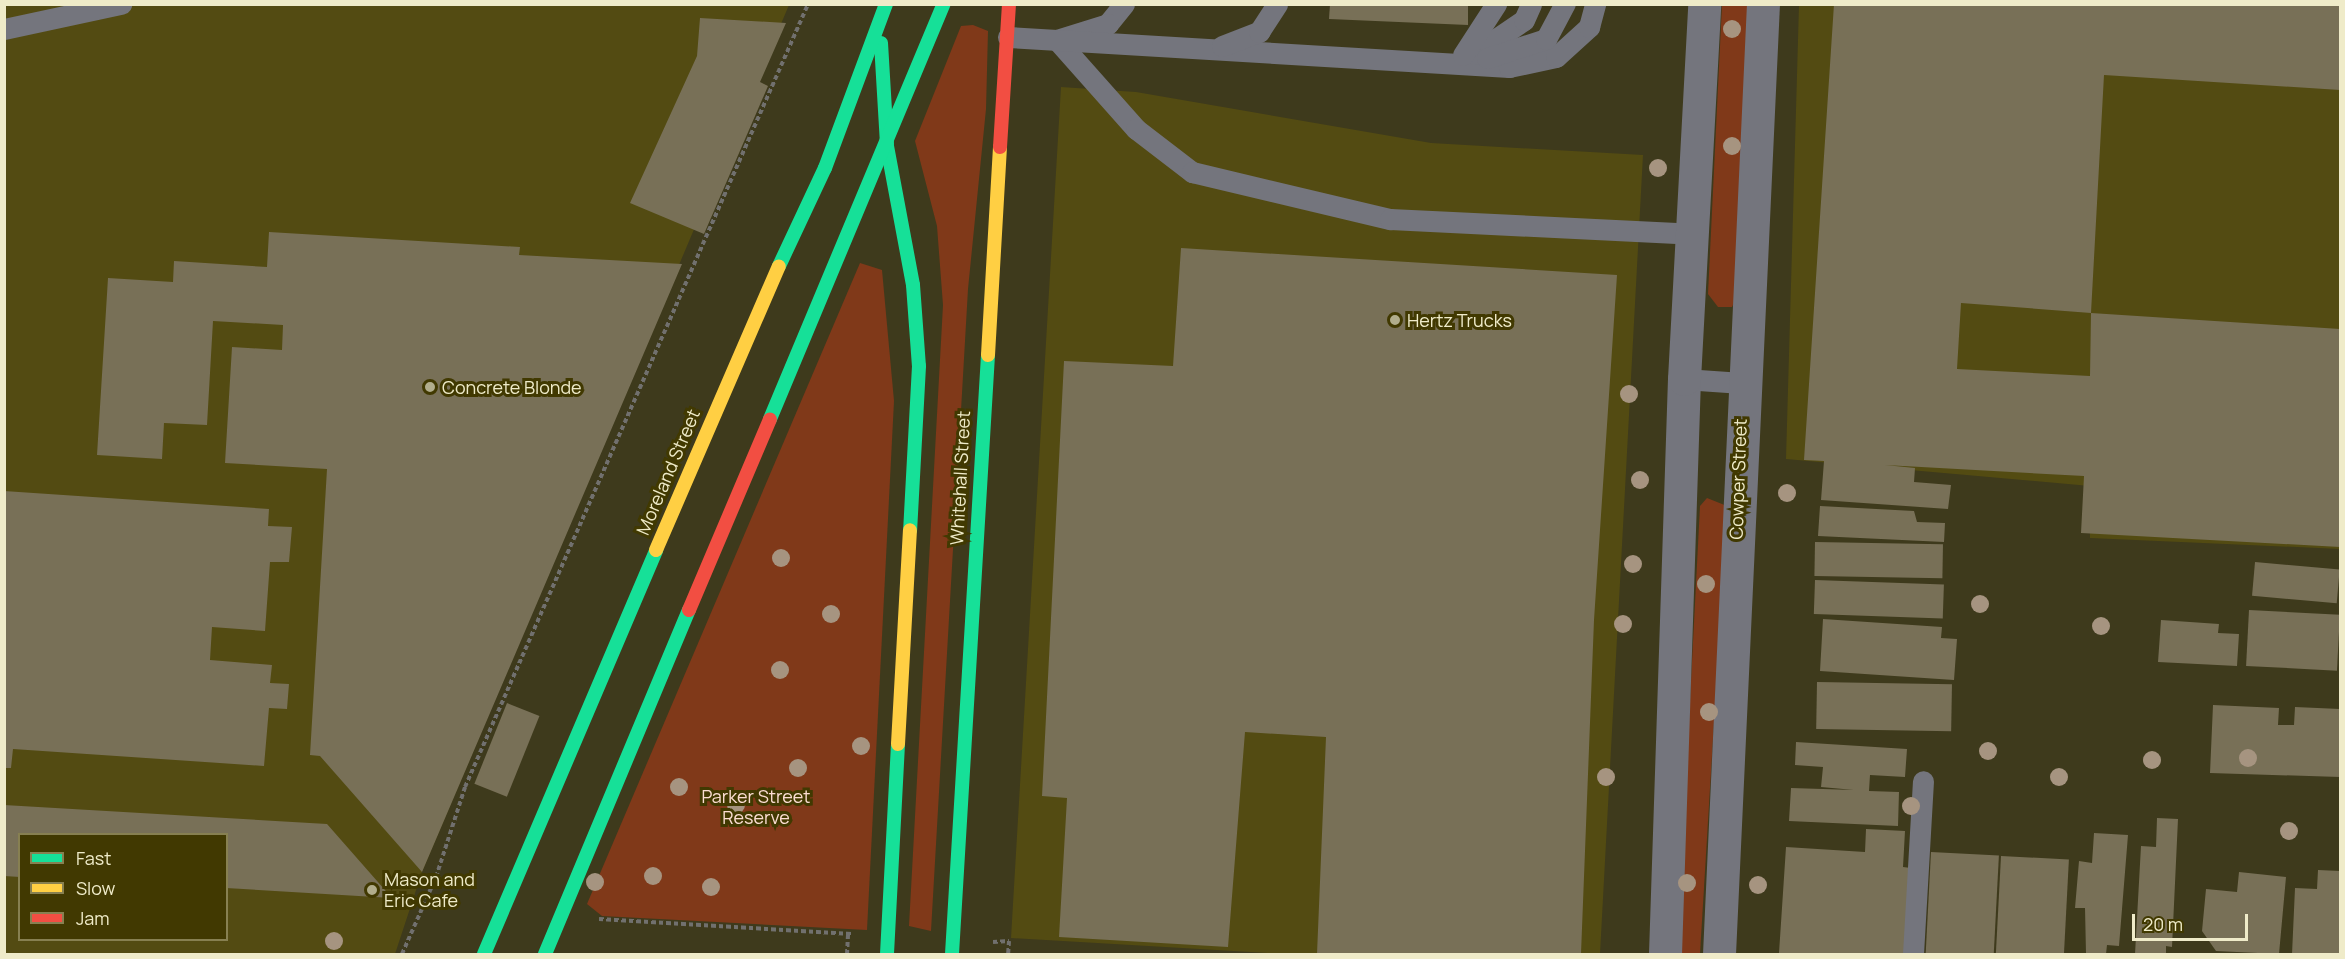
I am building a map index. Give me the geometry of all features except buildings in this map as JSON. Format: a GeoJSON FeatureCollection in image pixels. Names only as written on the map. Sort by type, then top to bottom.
{"type":"FeatureCollection","features":[{"type":"Feature","properties":{"kind":"main road"},"geometry":{"type":"LineString","coordinates":[[887,4],[880,65],[887,146],[914,285],[919,366],[887,954]]}},
{"type":"Feature","properties":{"kind":"main road","name":"Moreland Street"},"geometry":{"type":"LineString","coordinates":[[484,954],[752,323],[825,168],[887,4]]}},
{"type":"Feature","properties":{"kind":"main road"},"geometry":{"type":"LineString","coordinates":[[545,954],[887,146],[944,4]]}},
{"type":"Feature","properties":{"kind":"main road","name":"Whitehall Street"},"geometry":{"type":"LineString","coordinates":[[951,954],[1009,4]]}},
{"type":"Feature","properties":{"kind":"street"},"geometry":{"type":"LineString","coordinates":[[1665,954],[1684,379],[1704,4]]}},
{"type":"Feature","properties":{"kind":"street","name":"Cowper Street"},"geometry":{"type":"LineString","coordinates":[[1719,954],[1742,383],[1763,4]]}},
{"type":"Feature","properties":{"kind":"lane"},"geometry":{"type":"LineString","coordinates":[[4,29],[121,4]]}},
{"type":"Feature","properties":{"kind":"lane"},"geometry":{"type":"LineString","coordinates":[[1210,50],[1258,32],[1277,4]]}},
{"type":"Feature","properties":{"kind":"lane"},"geometry":{"type":"LineString","coordinates":[[1454,64],[1474,44],[1496,4]]}},
{"type":"Feature","properties":{"kind":"lane"},"geometry":{"type":"LineString","coordinates":[[1454,64],[1496,43],[1524,20],[1531,4]]}},
{"type":"Feature","properties":{"kind":"lane"},"geometry":{"type":"LineString","coordinates":[[1454,64],[1502,56],[1546,39],[1566,4]]}},
{"type":"Feature","properties":{"kind":"lane"},"geometry":{"type":"LineString","coordinates":[[1008,37],[1509,67],[1556,57],[1590,27],[1595,4]]}},
{"type":"Feature","properties":{"kind":"lane"},"geometry":{"type":"LineString","coordinates":[[1057,40],[1098,29],[1124,7]]}},
{"type":"Feature","properties":{"kind":"lane"},"geometry":{"type":"LineString","coordinates":[[1057,40],[1136,129],[1192,172],[1390,219],[1692,234]]}},
{"type":"Feature","properties":{"kind":"lane"},"geometry":{"type":"LineString","coordinates":[[1684,379],[1742,383]]}},
{"type":"Feature","properties":{"kind":"lane"},"geometry":{"type":"LineString","coordinates":[[1913,954],[1923,781]]}},
{"type":"Feature","properties":{"kind":"path"},"geometry":{"type":"LineString","coordinates":[[402,954],[436,877],[465,787],[808,4]]}},
{"type":"Feature","properties":{"kind":"path"},"geometry":{"type":"LineString","coordinates":[[436,877],[479,889]]}},
{"type":"Feature","properties":{"kind":"path"},"geometry":{"type":"LineString","coordinates":[[589,918],[858,935]]}},
{"type":"Feature","properties":{"kind":"path"},"geometry":{"type":"LineString","coordinates":[[847,954],[848,934]]}},
{"type":"Feature","properties":{"kind":"path"},"geometry":{"type":"LineString","coordinates":[[993,942],[1009,941],[1008,954]]}},
{"type":"Feature","properties":{"kind":"shaded area"},"geometry":{"type":"Polygon","coordinates":[[[5,5],[789,5],[422,872],[395,954],[5,954],[5,5]]]}},
{"type":"Feature","properties":{"kind":"shaded area"},"geometry":{"type":"Polygon","coordinates":[[[1799,5],[2340,5],[2340,549],[2090,538],[2090,486],[1786,459],[1799,5]]]}},
{"type":"Feature","properties":{"kind":"shaded area"},"geometry":{"type":"Polygon","coordinates":[[[1061,87],[1136,92],[1431,143],[1643,155],[1600,954],[1285,954],[1011,938],[1061,87]]]}},
{"type":"Feature","properties":{"kind":"green space"},"geometry":{"type":"Polygon","coordinates":[[[1722,5],[1752,5],[1737,296],[1732,307],[1718,307],[1708,294],[1722,5]]]}},
{"type":"Feature","properties":{"kind":"green space"},"geometry":{"type":"Polygon","coordinates":[[[973,25],[988,31],[986,109],[968,289],[931,931],[909,926],[943,305],[937,226],[915,141],[961,26],[973,25]]]}},
{"type":"Feature","properties":{"kind":"green space","name":"Parker Street Reserve"},"geometry":{"type":"Polygon","coordinates":[[[860,263],[882,270],[894,401],[867,930],[602,916],[587,904],[860,263]]]}},
{"type":"Feature","properties":{"kind":"green space"},"geometry":{"type":"Polygon","coordinates":[[[1707,498],[1727,506],[1700,954],[1677,954],[1700,506],[1707,498]]]}},
{"type":"Feature","properties":{"kind":"traffic: fast"},"geometry":{"type":"LineString","coordinates":[[779,266],[825,168],[886,4]]}},
{"type":"Feature","properties":{"kind":"traffic: fast"},"geometry":{"type":"LineString","coordinates":[[770,419],[944,4]]}},
{"type":"Feature","properties":{"kind":"traffic: fast"},"geometry":{"type":"LineString","coordinates":[[881,43],[887,144]]}},
{"type":"Feature","properties":{"kind":"traffic: fast"},"geometry":{"type":"LineString","coordinates":[[887,146],[913,285],[919,366],[910,530]]}},
{"type":"Feature","properties":{"kind":"traffic: fast"},"geometry":{"type":"LineString","coordinates":[[952,954],[988,355]]}},
{"type":"Feature","properties":{"kind":"traffic: fast"},"geometry":{"type":"LineString","coordinates":[[484,954],[656,550]]}},
{"type":"Feature","properties":{"kind":"traffic: fast"},"geometry":{"type":"LineString","coordinates":[[545,954],[689,610]]}},
{"type":"Feature","properties":{"kind":"traffic: fast"},"geometry":{"type":"LineString","coordinates":[[887,954],[898,744]]}},
{"type":"Feature","properties":{"kind":"traffic: slow"},"geometry":{"type":"LineString","coordinates":[[988,355],[1000,147]]}},
{"type":"Feature","properties":{"kind":"traffic: slow"},"geometry":{"type":"LineString","coordinates":[[656,550],[779,266]]}},
{"type":"Feature","properties":{"kind":"traffic: slow"},"geometry":{"type":"LineString","coordinates":[[898,744],[910,530]]}},
{"type":"Feature","properties":{"kind":"traffic: jam"},"geometry":{"type":"LineString","coordinates":[[1000,147],[1009,4]]}},
{"type":"Feature","properties":{"kind":"traffic: jam"},"geometry":{"type":"LineString","coordinates":[[689,610],[770,419]]}},
{"type":"Feature","properties":{"kind":"place","name":"Hertz Trucks"},"geometry":{"type":"Point","coordinates":[1395,320]}},
{"type":"Feature","properties":{"kind":"place","name":"Concrete Blonde"},"geometry":{"type":"Point","coordinates":[430,387]}},
{"type":"Feature","properties":{"kind":"place","name":"Mason and Eric Cafe"},"geometry":{"type":"Point","coordinates":[372,890]}}]}
